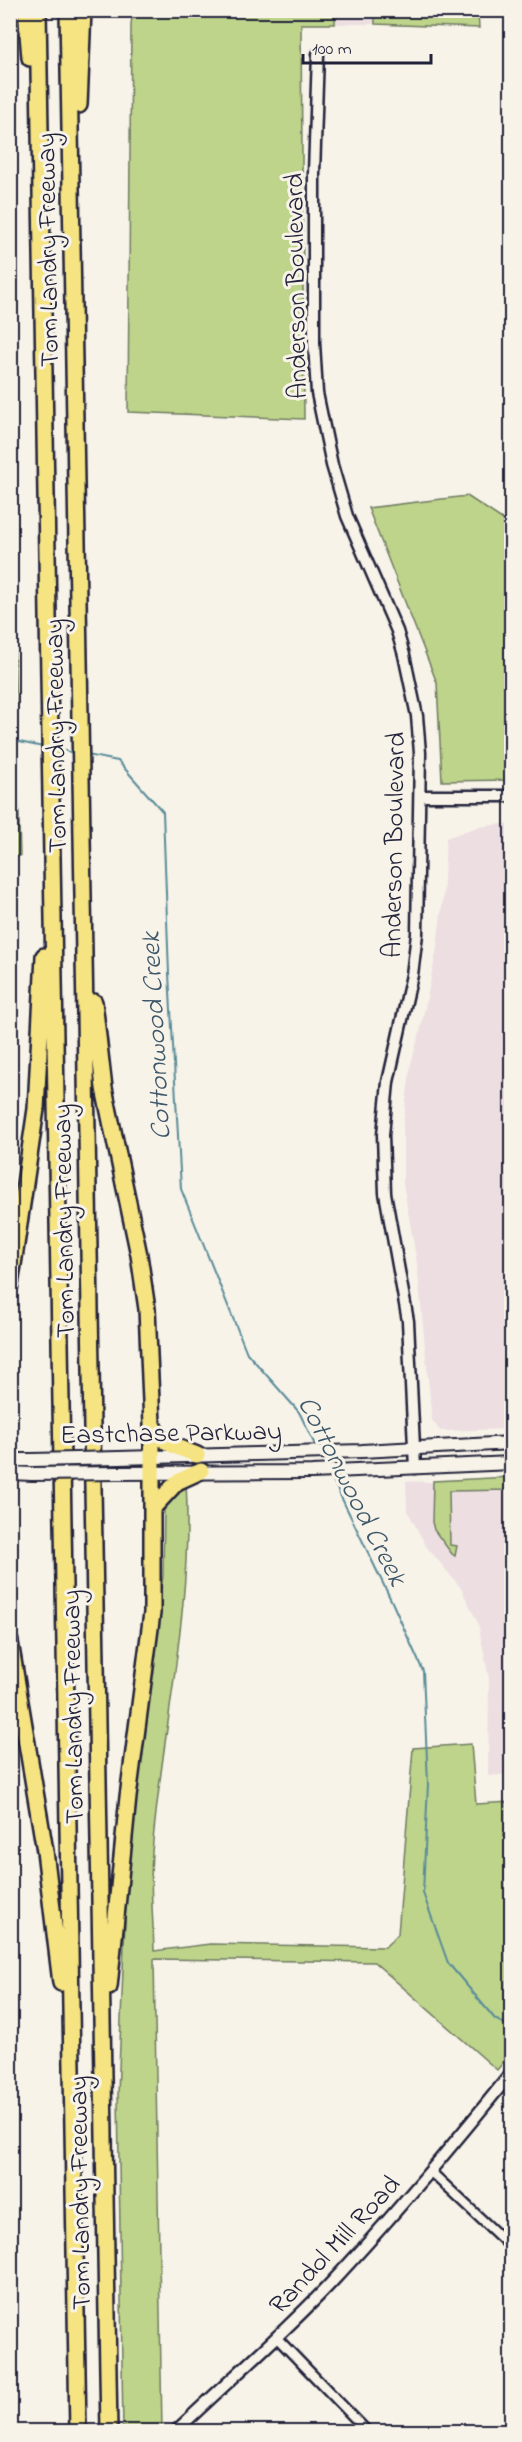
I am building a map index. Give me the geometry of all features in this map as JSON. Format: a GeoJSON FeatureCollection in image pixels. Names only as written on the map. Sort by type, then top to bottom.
{"type":"FeatureCollection","features":[{"type":"Feature","properties":{"kind":"highway"},"geometry":{"type":"LineString","coordinates":[[26,10],[43,240]]}},
{"type":"Feature","properties":{"kind":"highway","name":"Tom Landry Freeway"},"geometry":{"type":"LineString","coordinates":[[38,10],[78,2432]]}},
{"type":"Feature","properties":{"kind":"highway","name":"Tom Landry Freeway"},"geometry":{"type":"LineString","coordinates":[[68,10],[109,2432]]}},
{"type":"Feature","properties":{"kind":"highway"},"geometry":{"type":"LineString","coordinates":[[73,252],[83,10]]}},
{"type":"Feature","properties":{"kind":"highway"},"geometry":{"type":"LineString","coordinates":[[10,1286],[36,1109],[43,981],[45,816],[51,794]]}},
{"type":"Feature","properties":{"kind":"highway"},"geometry":{"type":"LineString","coordinates":[[84,921],[104,1088],[139,1255],[147,1309],[152,1424],[152,1613],[128,1797],[102,2062]]}},
{"type":"Feature","properties":{"kind":"highway"},"geometry":{"type":"LineString","coordinates":[[152,1424],[157,1436],[175,1447],[197,1455]]}},
{"type":"Feature","properties":{"kind":"highway"},"geometry":{"type":"LineString","coordinates":[[152,1509],[177,1482],[201,1472]]}},
{"type":"Feature","properties":{"kind":"highway"},"geometry":{"type":"LineString","coordinates":[[10,1642],[45,1851],[71,2060]]}},
{"type":"Feature","properties":{"kind":"main road","name":"Eastchase Parkway"},"geometry":{"type":"LineString","coordinates":[[10,1473],[118,1473],[197,1455],[414,1449],[512,1443]]}},
{"type":"Feature","properties":{"kind":"main road","name":"Eastchase Parkway"},"geometry":{"type":"LineString","coordinates":[[10,1460],[119,1458],[201,1472],[282,1472],[512,1463]]}},
{"type":"Feature","properties":{"kind":"street","name":"Anderson Boulevard"},"geometry":{"type":"LineString","coordinates":[[318,54],[314,309],[317,393],[332,465],[347,516],[397,631],[405,655],[417,716],[420,753],[417,934],[412,975],[388,1082],[383,1135],[385,1193],[406,1304],[412,1377],[415,1468]]}},
{"type":"Feature","properties":{"kind":"street"},"geometry":{"type":"LineString","coordinates":[[420,796],[512,796]]}},
{"type":"Feature","properties":{"kind":"street","name":"Randol Mill Road"},"geometry":{"type":"LineString","coordinates":[[175,2432],[277,2338],[329,2284],[431,2172],[512,2072]]}},
{"type":"Feature","properties":{"kind":"street"},"geometry":{"type":"LineString","coordinates":[[431,2172],[512,2248]]}},
{"type":"Feature","properties":{"kind":"street"},"geometry":{"type":"LineString","coordinates":[[277,2338],[368,2432]]}},
{"type":"Feature","properties":{"kind":"shaded area"},"geometry":{"type":"Polygon","coordinates":[[[335,11],[375,11],[375,24],[335,24],[335,11]]]}},
{"type":"Feature","properties":{"kind":"shaded area"},"geometry":{"type":"Polygon","coordinates":[[[511,823],[511,1429],[440,1431],[432,1420],[417,1263],[403,1183],[403,1125],[411,1063],[420,1032],[436,953],[443,899],[446,838],[477,827],[511,823]]]}},
{"type":"Feature","properties":{"kind":"shaded area"},"geometry":{"type":"Polygon","coordinates":[[[406,1481],[511,1486],[511,1774],[488,1776],[489,1678],[478,1623],[461,1588],[426,1546],[407,1510],[406,1481]]]}},
{"type":"Feature","properties":{"kind":"green space"},"geometry":{"type":"Polygon","coordinates":[[[133,11],[335,11],[335,24],[301,24],[304,419],[128,412],[131,24],[133,11]]]}},
{"type":"Feature","properties":{"kind":"green space"},"geometry":{"type":"Polygon","coordinates":[[[375,11],[478,11],[479,28],[375,24],[375,11]]]}},
{"type":"Feature","properties":{"kind":"green space"},"geometry":{"type":"Polygon","coordinates":[[[467,496],[511,525],[511,780],[442,781],[437,683],[368,508],[467,496]]]}},
{"type":"Feature","properties":{"kind":"green space"},"geometry":{"type":"Polygon","coordinates":[[[11,604],[13,605],[20,856],[10,856],[11,604]]]}},
{"type":"Feature","properties":{"kind":"green space"},"geometry":{"type":"Polygon","coordinates":[[[511,1477],[511,1490],[449,1491],[450,1545],[457,1546],[455,1556],[452,1554],[434,1530],[432,1522],[433,1481],[511,1477]]]}},
{"type":"Feature","properties":{"kind":"green space"},"geometry":{"type":"Polygon","coordinates":[[[186,1482],[187,1527],[182,1617],[152,1855],[154,1951],[210,1944],[385,1947],[398,1934],[413,1748],[471,1744],[476,1804],[511,1802],[511,2053],[497,2070],[374,1962],[154,1959],[162,2431],[123,2432],[118,2094],[129,1821],[163,1576],[164,1508],[174,1490],[186,1482]]]}},
{"type":"Feature","properties":{"kind":"waterway","name":"Cottonwood Creek"},"geometry":{"type":"LineString","coordinates":[[10,740],[43,747]]}},
{"type":"Feature","properties":{"kind":"waterway","name":"Cottonwood Creek"},"geometry":{"type":"LineString","coordinates":[[57,749],[75,753]]}},
{"type":"Feature","properties":{"kind":"waterway","name":"Cottonwood Creek"},"geometry":{"type":"LineString","coordinates":[[87,755],[118,761],[163,812],[181,1189],[247,1353],[299,1412],[316,1447]]}},
{"type":"Feature","properties":{"kind":"waterway","name":"Cottonwood Creek"},"geometry":{"type":"LineString","coordinates":[[331,1476],[423,1671],[428,1783],[423,1893],[448,1963],[495,2019],[512,2028]]}}]}
